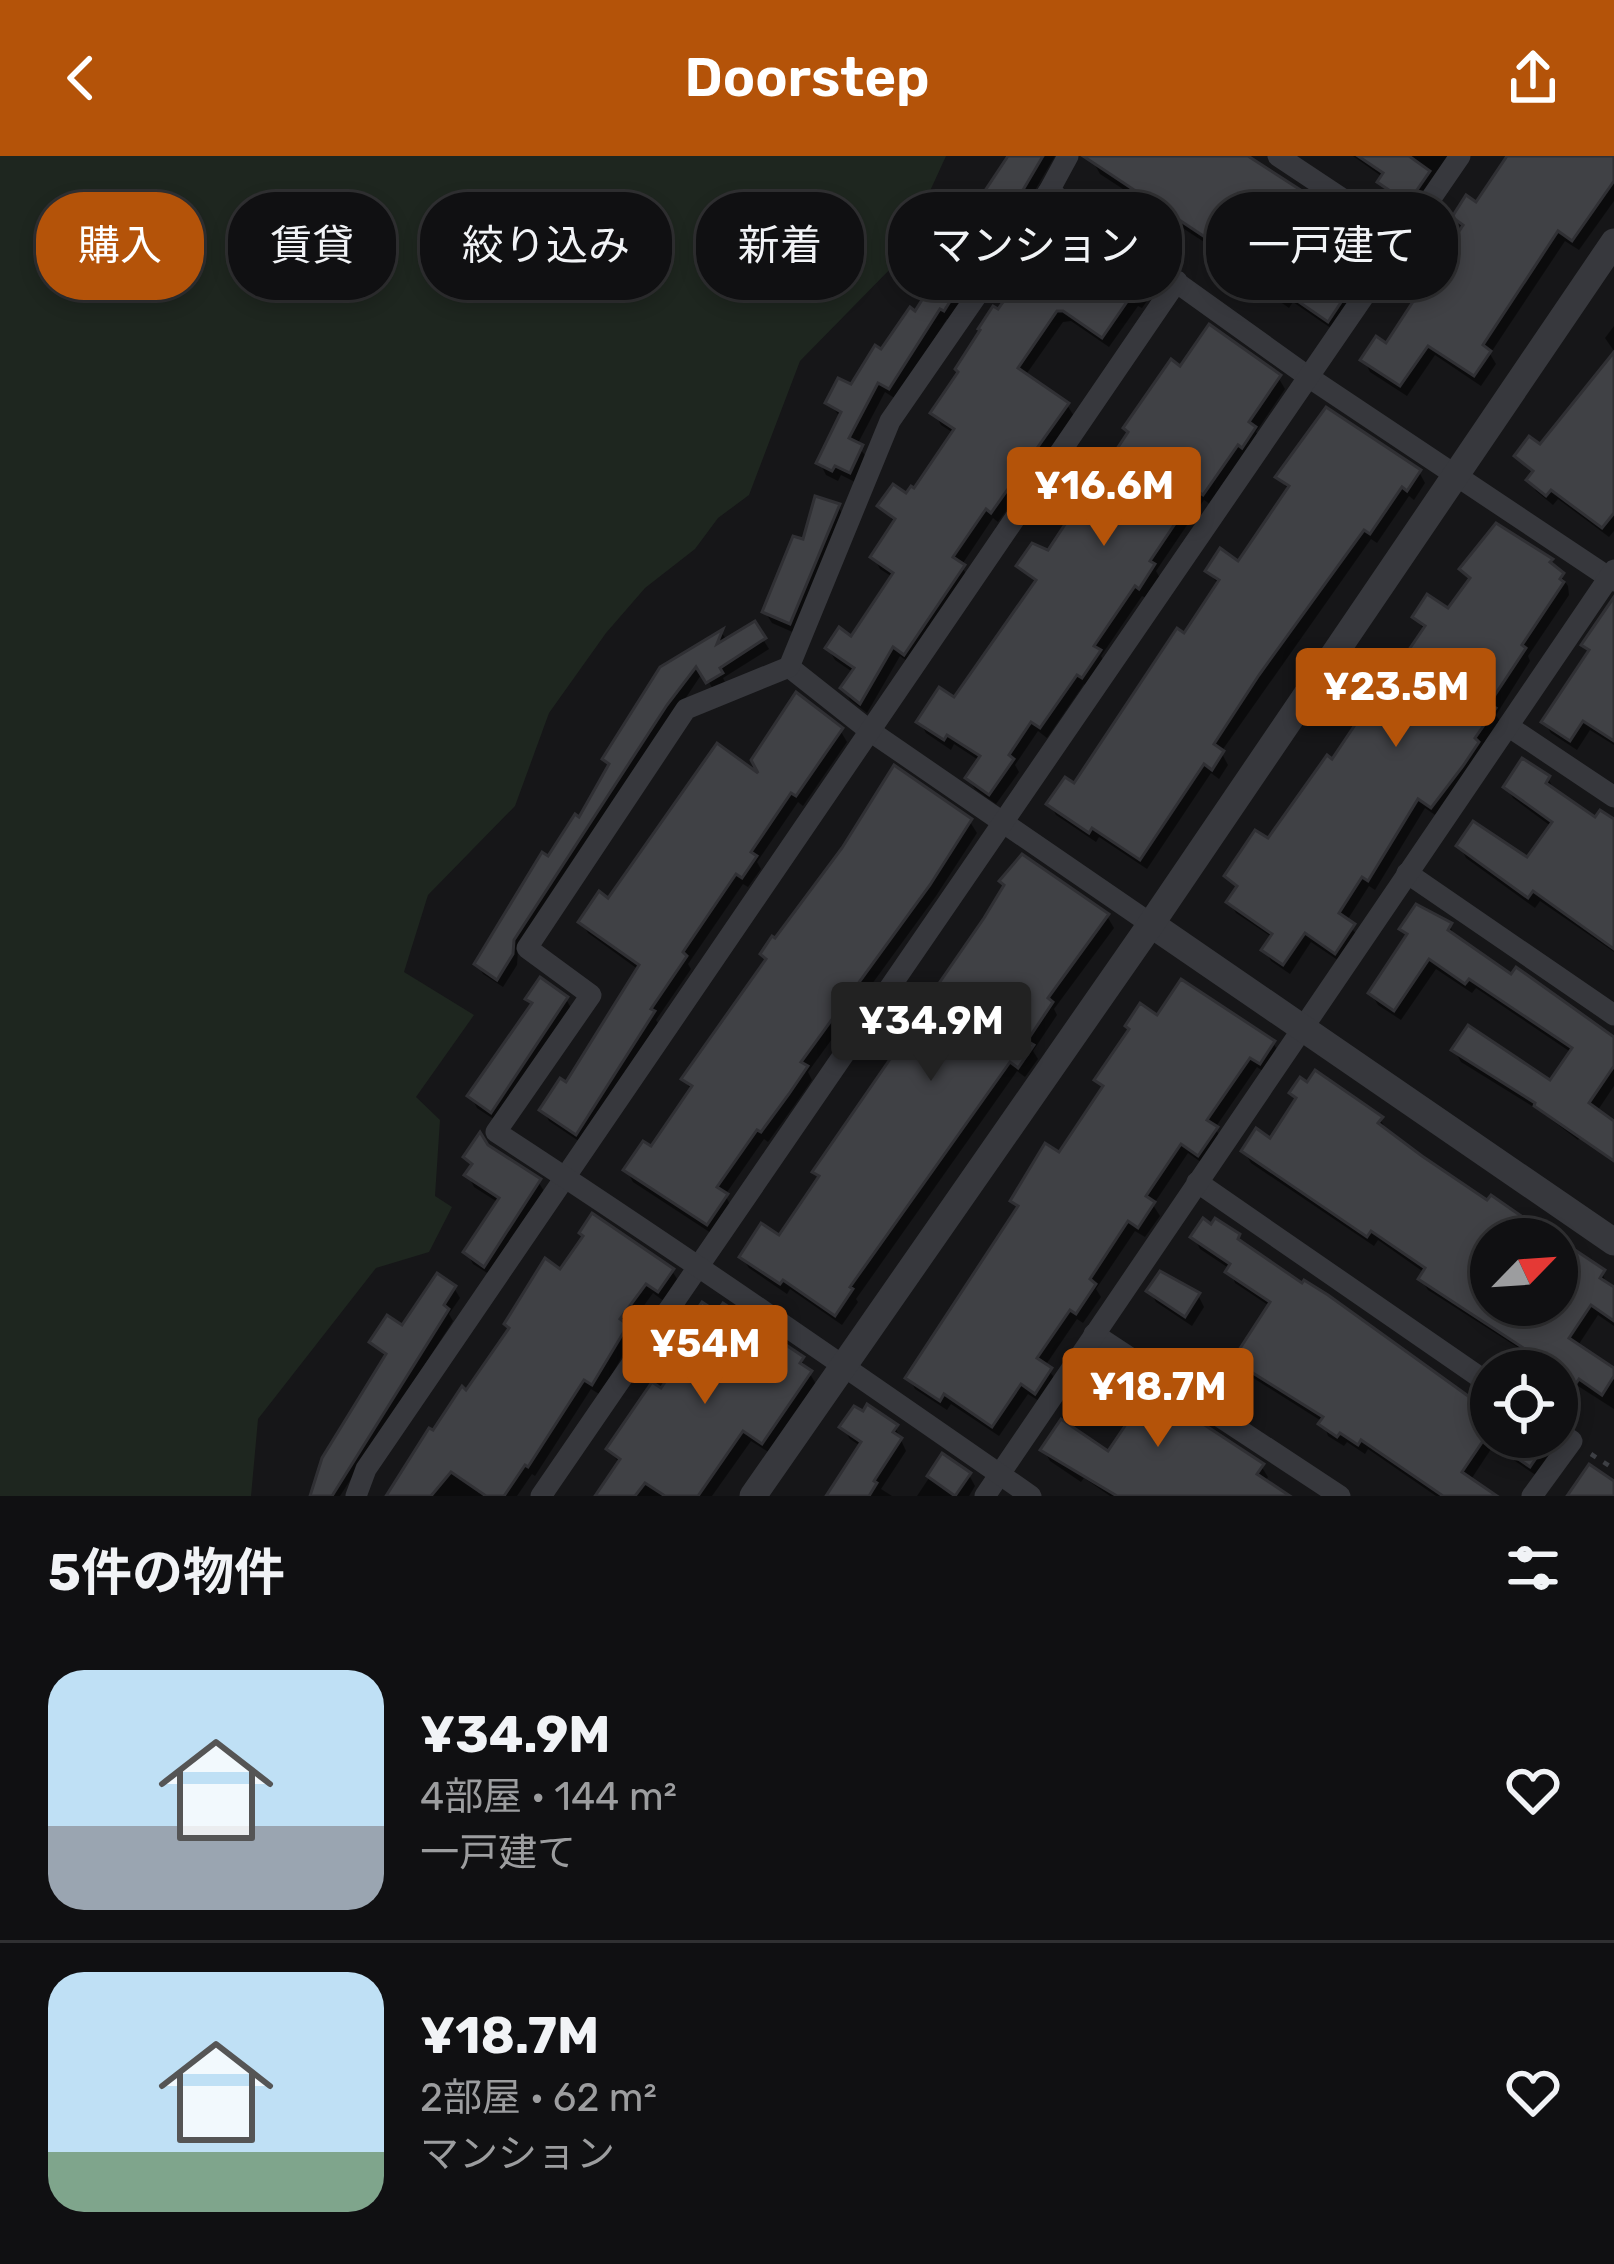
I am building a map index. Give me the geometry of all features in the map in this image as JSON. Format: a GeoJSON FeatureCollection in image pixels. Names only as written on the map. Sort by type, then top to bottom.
{"type":"FeatureCollection","features":[{"type":"Feature","properties":{"kind":"street"},"geometry":{"type":"LineString","coordinates":[[1031,1496],[700,1265],[496,1132],[591,994],[526,948],[686,709],[789,668],[890,421],[1068,156]]}},
{"type":"Feature","properties":{"kind":"street"},"geometry":{"type":"LineString","coordinates":[[1278,156],[1332,192]]}},
{"type":"Feature","properties":{"kind":"street"},"geometry":{"type":"LineString","coordinates":[[1435,192],[1460,156]]}},
{"type":"Feature","properties":{"kind":"street"},"geometry":{"type":"LineString","coordinates":[[753,1496],[1151,924],[1614,242]]}},
{"type":"Feature","properties":{"kind":"street"},"geometry":{"type":"LineString","coordinates":[[985,1496],[1612,576],[1310,379],[1182,285]]}},
{"type":"Feature","properties":{"kind":"street"},"geometry":{"type":"LineString","coordinates":[[356,1496],[366,1469],[1164,300]]}},
{"type":"Feature","properties":{"kind":"street"},"geometry":{"type":"LineString","coordinates":[[541,1496],[1362,300]]}},
{"type":"Feature","properties":{"kind":"street"},"geometry":{"type":"LineString","coordinates":[[789,668],[870,731],[1614,1242]]}},
{"type":"Feature","properties":{"kind":"street"},"geometry":{"type":"LineString","coordinates":[[1508,726],[1614,796]]}},
{"type":"Feature","properties":{"kind":"street"},"geometry":{"type":"LineString","coordinates":[[1407,873],[1614,1015]]}},
{"type":"Feature","properties":{"kind":"street"},"geometry":{"type":"LineString","coordinates":[[1197,1182],[1470,1370]]}},
{"type":"Feature","properties":{"kind":"street"},"geometry":{"type":"LineString","coordinates":[[1094,1334],[1340,1496]]}},
{"type":"Feature","properties":{"kind":"street"},"geometry":{"type":"LineString","coordinates":[[1532,1496],[1560,1458]]}},
{"type":"Feature","properties":{"kind":"shaded area"},"geometry":{"type":"Polygon","coordinates":[[[0,156],[946,156],[930,192],[888,192],[888,271],[864,296],[864,192],[696,192],[696,300],[860,300],[800,361],[749,495],[718,518],[695,549],[645,588],[606,633],[549,713],[515,806],[428,895],[404,972],[474,1015],[416,1097],[440,1120],[435,1196],[452,1207],[429,1252],[376,1268],[258,1419],[251,1496],[0,1496],[0,156]]]}},
{"type":"Feature","properties":{"kind":"building"},"geometry":{"type":"Polygon","coordinates":[[[1008,156],[1043,156],[1022,192],[984,192],[1008,156]]]}},
{"type":"Feature","properties":{"kind":"building"},"geometry":{"type":"Polygon","coordinates":[[[1083,156],[1248,156],[1304,192],[1206,192],[1206,238],[1182,222],[1182,192],[1137,192],[1083,156]]]}},
{"type":"Feature","properties":{"kind":"building"},"geometry":{"type":"Polygon","coordinates":[[[1358,156],[1409,156],[1430,171],[1416,192],[1392,192],[1377,182],[1383,173],[1358,156]]]}},
{"type":"Feature","properties":{"kind":"building"},"geometry":{"type":"Polygon","coordinates":[[[1507,156],[1614,156],[1614,181],[1572,241],[1558,231],[1483,345],[1491,351],[1474,376],[1428,346],[1400,386],[1360,360],[1376,336],[1386,343],[1414,300],[1458,300],[1458,233],[1463,225],[1458,221],[1458,208],[1466,195],[1476,202],[1507,156]]]}},
{"type":"Feature","properties":{"kind":"building"},"geometry":{"type":"Polygon","coordinates":[[[922,300],[951,300],[944,311],[940,309],[889,389],[878,383],[849,438],[863,445],[850,473],[816,463],[841,412],[825,403],[838,378],[851,384],[875,345],[881,349],[910,307],[915,311],[922,300]]]}},
{"type":"Feature","properties":{"kind":"building"},"geometry":{"type":"Polygon","coordinates":[[[1004,300],[1128,300],[1102,338],[1057,311],[1018,368],[1069,403],[991,513],[986,509],[953,557],[965,565],[904,655],[893,647],[860,704],[840,688],[854,668],[825,648],[839,627],[851,636],[893,573],[870,557],[895,519],[877,506],[893,484],[906,493],[914,488],[954,429],[930,413],[993,306],[998,309],[1004,300]]]}},
{"type":"Feature","properties":{"kind":"building"},"geometry":{"type":"Polygon","coordinates":[[[1296,300],[1343,300],[1328,322],[1296,300]]]}},
{"type":"Feature","properties":{"kind":"building"},"geometry":{"type":"Polygon","coordinates":[[[1209,324],[1281,375],[1249,422],[1256,427],[1242,448],[1238,445],[1203,495],[1197,491],[1150,561],[1155,564],[1139,589],[1135,586],[1094,646],[1101,650],[1082,678],[1077,675],[1040,728],[1031,722],[1009,755],[1014,759],[989,795],[965,778],[980,756],[916,722],[939,687],[954,697],[1036,580],[1016,566],[1032,543],[1048,550],[1083,497],[1070,488],[1084,466],[1099,476],[1128,432],[1123,428],[1171,359],[1180,366],[1209,324]]]}},
{"type":"Feature","properties":{"kind":"building"},"geometry":{"type":"Polygon","coordinates":[[[1614,352],[1614,513],[1602,528],[1551,490],[1546,496],[1526,480],[1533,471],[1514,456],[1529,436],[1540,444],[1614,352]]]}},
{"type":"Feature","properties":{"kind":"building"},"geometry":{"type":"Polygon","coordinates":[[[1326,407],[1421,470],[1407,491],[1402,487],[1370,534],[1364,530],[1259,675],[1214,744],[1224,751],[1212,770],[1204,764],[1140,860],[1046,804],[1065,777],[1074,783],[1177,628],[1184,633],[1219,580],[1205,571],[1220,548],[1238,561],[1289,486],[1275,477],[1326,407]]]}},
{"type":"Feature","properties":{"kind":"building"},"geometry":{"type":"Polygon","coordinates":[[[815,496],[840,504],[790,624],[762,612],[793,536],[803,539],[815,496]]]}},
{"type":"Feature","properties":{"kind":"building"},"geometry":{"type":"Polygon","coordinates":[[[1496,523],[1553,559],[1550,562],[1564,573],[1560,579],[1564,582],[1522,645],[1526,648],[1495,695],[1490,705],[1496,708],[1463,766],[1431,808],[1418,799],[1368,881],[1362,877],[1339,913],[1355,924],[1335,954],[1305,933],[1283,965],[1261,950],[1272,934],[1226,902],[1237,886],[1224,876],[1255,830],[1268,838],[1327,755],[1332,759],[1382,678],[1387,682],[1425,626],[1412,617],[1427,594],[1448,608],[1470,578],[1459,569],[1496,523]]]}},
{"type":"Feature","properties":{"kind":"building"},"geometry":{"type":"Polygon","coordinates":[[[1614,597],[1614,741],[1583,721],[1570,741],[1541,722],[1589,650],[1581,645],[1614,597]]]}},
{"type":"Feature","properties":{"kind":"building"},"geometry":{"type":"Polygon","coordinates":[[[755,621],[766,638],[720,668],[723,673],[706,683],[696,667],[667,705],[514,940],[513,954],[497,980],[474,964],[542,852],[548,856],[575,814],[579,817],[609,764],[602,759],[660,667],[723,629],[717,644],[755,621]]]}},
{"type":"Feature","properties":{"kind":"building"},"geometry":{"type":"Polygon","coordinates":[[[796,692],[843,728],[751,852],[757,856],[742,878],[736,874],[683,952],[687,956],[651,1009],[655,1011],[576,1135],[539,1110],[560,1078],[566,1082],[639,965],[578,922],[599,891],[608,898],[717,743],[758,773],[751,760],[796,692]]]}},
{"type":"Feature","properties":{"kind":"building"},"geometry":{"type":"Polygon","coordinates":[[[1522,758],[1550,776],[1546,783],[1595,817],[1600,810],[1614,819],[1614,949],[1533,891],[1528,898],[1456,846],[1473,821],[1527,857],[1552,822],[1503,787],[1522,758]]]}},
{"type":"Feature","properties":{"kind":"building"},"geometry":{"type":"Polygon","coordinates":[[[894,765],[972,819],[930,885],[801,1062],[808,1066],[789,1094],[717,1187],[728,1194],[707,1225],[623,1170],[643,1141],[651,1146],[692,1086],[681,1079],[766,959],[760,954],[772,936],[842,848],[894,765]]]}},
{"type":"Feature","properties":{"kind":"building"},"geometry":{"type":"Polygon","coordinates":[[[1022,854],[1109,914],[1048,998],[1053,1002],[1027,1041],[1034,1045],[1018,1068],[1010,1062],[850,1287],[835,1316],[739,1257],[761,1223],[779,1235],[819,1176],[812,1172],[897,1049],[932,987],[984,918],[1004,885],[999,881],[1022,854]]]}},
{"type":"Feature","properties":{"kind":"building"},"geometry":{"type":"Polygon","coordinates":[[[1416,904],[1452,923],[1448,930],[1511,974],[1516,967],[1614,1037],[1614,1066],[1589,1103],[1614,1121],[1614,1161],[1451,1050],[1468,1025],[1550,1080],[1572,1048],[1469,979],[1465,984],[1429,959],[1394,1011],[1368,993],[1407,934],[1399,929],[1416,904]]]}},
{"type":"Feature","properties":{"kind":"building"},"geometry":{"type":"Polygon","coordinates":[[[540,977],[568,997],[491,1113],[467,1096],[532,1003],[525,999],[540,977]]]}},
{"type":"Feature","properties":{"kind":"building"},"geometry":{"type":"Polygon","coordinates":[[[1181,979],[1275,1041],[1260,1064],[1250,1058],[1207,1120],[1218,1127],[1198,1156],[1181,1144],[1146,1196],[1155,1202],[1138,1228],[1128,1221],[1090,1279],[1096,1284],[1076,1314],[1070,1310],[1037,1358],[1052,1368],[1035,1394],[1021,1384],[992,1427],[944,1394],[940,1401],[905,1378],[1018,1206],[1010,1201],[1045,1143],[1059,1152],[1103,1086],[1094,1080],[1129,1029],[1125,1026],[1140,1003],[1157,1015],[1181,979]]]}},
{"type":"Feature","properties":{"kind":"building"},"geometry":{"type":"Polygon","coordinates":[[[1315,1070],[1383,1117],[1378,1123],[1422,1156],[1487,1200],[1491,1195],[1524,1218],[1470,1218],[1470,1313],[1418,1279],[1425,1268],[1371,1231],[1367,1237],[1241,1151],[1256,1128],[1270,1138],[1296,1098],[1289,1093],[1300,1077],[1307,1082],[1315,1070]]]}},
{"type":"Feature","properties":{"kind":"building"},"geometry":{"type":"Polygon","coordinates":[[[480,1132],[488,1145],[541,1179],[484,1267],[463,1252],[499,1198],[464,1175],[472,1164],[463,1157],[480,1132]]]}},
{"type":"Feature","properties":{"kind":"building"},"geometry":{"type":"Polygon","coordinates":[[[592,1213],[674,1269],[658,1292],[646,1284],[620,1319],[628,1325],[592,1385],[584,1380],[504,1496],[486,1496],[451,1472],[431,1496],[386,1496],[429,1428],[433,1430],[462,1386],[466,1390],[509,1328],[504,1324],[545,1258],[560,1269],[592,1213]]]}},
{"type":"Feature","properties":{"kind":"building"},"geometry":{"type":"Polygon","coordinates":[[[1203,1218],[1211,1224],[1215,1218],[1240,1234],[1238,1239],[1328,1295],[1470,1397],[1471,1458],[1462,1472],[1497,1496],[1443,1496],[1361,1440],[1358,1445],[1340,1433],[1337,1437],[1318,1424],[1323,1417],[1240,1365],[1245,1358],[1237,1353],[1270,1302],[1225,1272],[1230,1264],[1190,1237],[1203,1218]]]}},
{"type":"Feature","properties":{"kind":"building"},"geometry":{"type":"Polygon","coordinates":[[[1578,1252],[1605,1270],[1600,1278],[1614,1287],[1614,1321],[1591,1305],[1578,1324],[1578,1252]]]}},
{"type":"Feature","properties":{"kind":"building"},"geometry":{"type":"Polygon","coordinates":[[[1160,1271],[1200,1293],[1185,1317],[1146,1291],[1160,1271]]]}},
{"type":"Feature","properties":{"kind":"building"},"geometry":{"type":"Polygon","coordinates":[[[437,1273],[456,1286],[444,1305],[449,1309],[332,1496],[310,1496],[322,1458],[386,1354],[369,1342],[387,1315],[402,1325],[437,1273]]]}},
{"type":"Feature","properties":{"kind":"building"},"geometry":{"type":"Polygon","coordinates":[[[702,1302],[717,1312],[723,1303],[804,1357],[800,1363],[812,1371],[762,1444],[743,1431],[698,1496],[665,1496],[645,1483],[635,1496],[595,1496],[620,1459],[606,1449],[652,1382],[661,1388],[697,1335],[685,1327],[702,1302]]]}},
{"type":"Feature","properties":{"kind":"building"},"geometry":{"type":"Polygon","coordinates":[[[1490,1326],[1577,1326],[1569,1338],[1614,1368],[1614,1376],[1602,1395],[1578,1380],[1578,1350],[1526,1350],[1490,1326]]]}},
{"type":"Feature","properties":{"kind":"building"},"geometry":{"type":"Polygon","coordinates":[[[1112,1364],[1264,1464],[1257,1474],[1290,1496],[1117,1496],[1040,1450],[1061,1419],[1108,1451],[1131,1417],[1093,1391],[1112,1364]]]}},
{"type":"Feature","properties":{"kind":"building"},"geometry":{"type":"Polygon","coordinates":[[[867,1404],[898,1425],[893,1432],[902,1438],[869,1496],[826,1496],[861,1442],[839,1427],[854,1406],[863,1411],[867,1404]]]}},
{"type":"Feature","properties":{"kind":"building"},"geometry":{"type":"Polygon","coordinates":[[[942,1453],[971,1473],[955,1496],[927,1476],[942,1453]]]}},
{"type":"Feature","properties":{"kind":"building"},"geometry":{"type":"Polygon","coordinates":[[[1589,1464],[1614,1481],[1614,1496],[1567,1496],[1589,1464]]]}}]}
